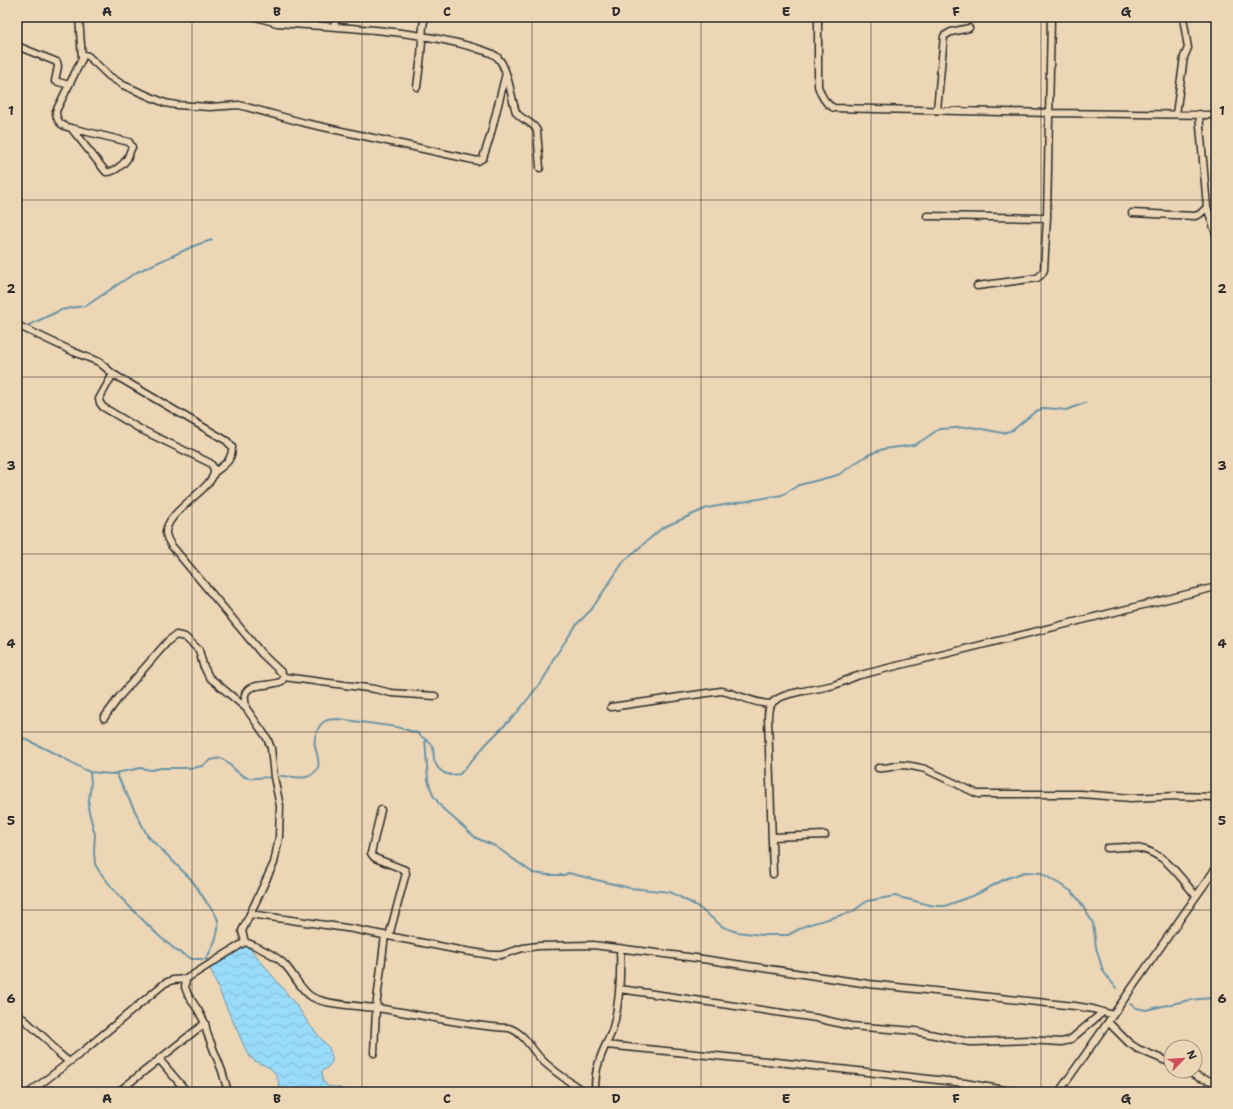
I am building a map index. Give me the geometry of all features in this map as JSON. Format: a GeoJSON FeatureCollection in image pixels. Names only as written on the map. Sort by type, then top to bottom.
{"type":"FeatureCollection","features":[{"type":"Feature","properties":{"kind":"street"},"geometry":{"type":"LineString","coordinates":[[71,128],[106,172],[112,172],[127,159],[132,147],[129,142],[60,124],[56,115],[56,111],[82,59],[79,17]]}},
{"type":"Feature","properties":{"kind":"street"},"geometry":{"type":"LineString","coordinates":[[256,17],[277,23],[422,35],[449,40],[488,52],[499,59],[506,73],[518,117],[535,126],[537,131],[540,168]]}},
{"type":"Feature","properties":{"kind":"street"},"geometry":{"type":"LineString","coordinates":[[334,27],[336,17]]}},
{"type":"Feature","properties":{"kind":"street"},"geometry":{"type":"LineString","coordinates":[[417,87],[425,17]]}},
{"type":"Feature","properties":{"kind":"street"},"geometry":{"type":"LineString","coordinates":[[818,17],[818,86],[822,97],[828,105],[834,108],[1049,113],[1216,114]]}},
{"type":"Feature","properties":{"kind":"street"},"geometry":{"type":"LineString","coordinates":[[978,286],[1037,278],[1044,270],[1047,218],[1051,17]]}},
{"type":"Feature","properties":{"kind":"street"},"geometry":{"type":"LineString","coordinates":[[1176,114],[1184,57],[1188,48],[1183,17]]}},
{"type":"Feature","properties":{"kind":"street"},"geometry":{"type":"LineString","coordinates":[[937,110],[944,36],[951,32],[969,28]]}},
{"type":"Feature","properties":{"kind":"street"},"geometry":{"type":"LineString","coordinates":[[17,46],[57,62],[58,66],[55,81],[69,85]]}},
{"type":"Feature","properties":{"kind":"street"},"geometry":{"type":"LineString","coordinates":[[82,54],[88,56],[109,76],[123,84],[176,106],[210,107],[239,105],[305,123],[478,161],[483,158],[488,144],[506,73]]}},
{"type":"Feature","properties":{"kind":"street"},"geometry":{"type":"LineString","coordinates":[[1199,114],[1207,207],[1216,234]]}},
{"type":"Feature","properties":{"kind":"street"},"geometry":{"type":"LineString","coordinates":[[1132,213],[1195,216],[1200,214],[1207,207]]}},
{"type":"Feature","properties":{"kind":"street"},"geometry":{"type":"LineString","coordinates":[[927,216],[1047,218]]}},
{"type":"Feature","properties":{"kind":"street"},"geometry":{"type":"LineString","coordinates":[[17,325],[67,349],[100,362],[112,374],[227,441],[232,447],[232,454],[228,462],[215,472],[204,488],[172,518],[166,532],[171,545],[237,625],[284,677]]}},
{"type":"Feature","properties":{"kind":"street"},"geometry":{"type":"LineString","coordinates":[[112,374],[99,399],[103,407],[140,429],[210,463],[215,472]]}},
{"type":"Feature","properties":{"kind":"street"},"geometry":{"type":"LineString","coordinates":[[773,874],[768,718],[769,709],[779,698],[786,695],[834,685],[860,675],[1216,587]]}},
{"type":"Feature","properties":{"kind":"street"},"geometry":{"type":"LineString","coordinates":[[104,718],[120,696],[168,641],[176,635],[185,637],[193,643],[199,650],[203,665],[209,677],[246,708],[267,738],[271,748],[274,778],[280,806],[280,830],[274,862],[242,931],[245,942]]}},
{"type":"Feature","properties":{"kind":"street"},"geometry":{"type":"LineString","coordinates":[[284,677],[375,689],[391,693],[435,696]]}},
{"type":"Feature","properties":{"kind":"street"},"geometry":{"type":"LineString","coordinates":[[246,708],[246,691],[252,686],[277,684],[282,682],[284,677]]}},
{"type":"Feature","properties":{"kind":"street"},"geometry":{"type":"LineString","coordinates":[[611,707],[721,691],[729,692],[756,702],[772,704]]}},
{"type":"Feature","properties":{"kind":"street"},"geometry":{"type":"LineString","coordinates":[[878,768],[903,765],[916,766],[978,794],[1081,794],[1131,798],[1216,796]]}},
{"type":"Feature","properties":{"kind":"street"},"geometry":{"type":"LineString","coordinates":[[374,1053],[376,1008],[387,936],[406,873],[405,870],[375,858],[371,853],[381,810]]}},
{"type":"Feature","properties":{"kind":"street"},"geometry":{"type":"LineString","coordinates":[[772,837],[825,835]]}},
{"type":"Feature","properties":{"kind":"street"},"geometry":{"type":"LineString","coordinates":[[1107,848],[1138,848],[1157,854],[1167,862],[1196,896]]}},
{"type":"Feature","properties":{"kind":"street"},"geometry":{"type":"LineString","coordinates":[[1059,1092],[1216,868]]}},
{"type":"Feature","properties":{"kind":"street"},"geometry":{"type":"LineString","coordinates":[[250,914],[320,924],[491,955],[501,955],[523,948],[538,946],[593,945],[696,958],[869,984],[1075,1006],[1093,1009],[1113,1015]]}},
{"type":"Feature","properties":{"kind":"street"},"geometry":{"type":"LineString","coordinates":[[30,1092],[165,984],[186,979],[245,942]]}},
{"type":"Feature","properties":{"kind":"street"},"geometry":{"type":"LineString","coordinates":[[245,942],[285,964],[308,994],[313,998],[327,1002],[376,1008],[467,1024],[509,1028],[514,1030],[530,1044],[542,1061],[584,1092]]}},
{"type":"Feature","properties":{"kind":"street"},"geometry":{"type":"LineString","coordinates":[[595,1092],[595,1074],[615,1018],[621,976],[620,948]]}},
{"type":"Feature","properties":{"kind":"street"},"geometry":{"type":"LineString","coordinates":[[186,979],[185,987],[188,995],[205,1023],[207,1033],[222,1071],[228,1092]]}},
{"type":"Feature","properties":{"kind":"street"},"geometry":{"type":"LineString","coordinates":[[620,989],[816,1018],[851,1026],[915,1031],[975,1042],[1028,1040],[1066,1042],[1103,1012]]}},
{"type":"Feature","properties":{"kind":"street"},"geometry":{"type":"LineString","coordinates":[[17,1013],[69,1062]]}},
{"type":"Feature","properties":{"kind":"street"},"geometry":{"type":"LineString","coordinates":[[1108,1022],[1129,1043],[1138,1049],[1163,1060]]}},
{"type":"Feature","properties":{"kind":"street"},"geometry":{"type":"LineString","coordinates":[[118,1092],[205,1023]]}},
{"type":"Feature","properties":{"kind":"street"},"geometry":{"type":"LineString","coordinates":[[606,1045],[965,1083],[1016,1092]]}},
{"type":"Feature","properties":{"kind":"street"},"geometry":{"type":"LineString","coordinates":[[159,1059],[187,1092]]}},
{"type":"Feature","properties":{"kind":"street"},"geometry":{"type":"LineString","coordinates":[[1203,1079],[1216,1082]]}},
{"type":"Feature","properties":{"kind":"street"},"geometry":{"type":"LineString","coordinates":[[964,1092],[965,1083]]}},
{"type":"Feature","properties":{"kind":"water"},"geometry":{"type":"Polygon","coordinates":[[[245,942],[329,1048],[332,1062],[322,1071],[323,1081],[327,1086],[340,1088],[349,1092],[281,1092],[279,1083],[272,1070],[251,1058],[226,1006],[209,965],[245,942]]]}},
{"type":"Feature","properties":{"kind":"waterway"},"geometry":{"type":"LineString","coordinates":[[29,325],[61,310],[86,306],[137,272],[196,245],[212,240]]}},
{"type":"Feature","properties":{"kind":"waterway"},"geometry":{"type":"LineString","coordinates":[[17,337],[21,331]]}},
{"type":"Feature","properties":{"kind":"waterway"},"geometry":{"type":"LineString","coordinates":[[281,776],[303,778],[310,776],[315,772],[318,765],[315,739],[320,725],[330,719],[397,727],[417,733],[433,747],[434,760],[438,768],[444,773],[451,775],[460,774],[488,742],[516,714],[542,681],[549,670],[552,661],[577,624],[591,610],[624,561],[662,528],[707,508],[782,495],[799,485],[838,475],[866,456],[884,449],[914,445],[939,429],[971,427],[1003,433],[1013,430],[1036,411],[1046,408],[1066,410],[1085,403]]}},
{"type":"Feature","properties":{"kind":"waterway"},"geometry":{"type":"LineString","coordinates":[[17,736],[90,772],[111,774],[141,768],[151,770],[161,768],[192,768],[202,766],[211,760],[221,758],[238,773],[245,777],[272,778]]}},
{"type":"Feature","properties":{"kind":"waterway"},"geometry":{"type":"LineString","coordinates":[[425,739],[428,780],[433,795],[442,808],[476,838],[495,846],[533,873],[548,875],[564,875],[568,873],[630,888],[670,892],[697,906],[723,927],[737,932],[762,935],[788,935],[807,925],[852,912],[867,901],[895,896],[934,906],[945,906],[977,894],[1005,879],[1025,872],[1041,873],[1071,891],[1079,900],[1093,923],[1096,947],[1103,971],[1116,988]]}},
{"type":"Feature","properties":{"kind":"waterway"},"geometry":{"type":"LineString","coordinates":[[90,772],[91,783],[88,808],[95,835],[95,864],[99,871],[119,896],[159,936],[177,951],[192,959],[206,959],[209,962]]}},
{"type":"Feature","properties":{"kind":"waterway"},"geometry":{"type":"LineString","coordinates":[[116,773],[147,835],[189,877],[214,911],[218,921],[218,931],[213,946],[206,959]]}},
{"type":"Feature","properties":{"kind":"waterway"},"geometry":{"type":"LineString","coordinates":[[1130,1004],[1137,1008],[1146,1010],[1189,1000],[1212,998],[1216,996]]}}]}
